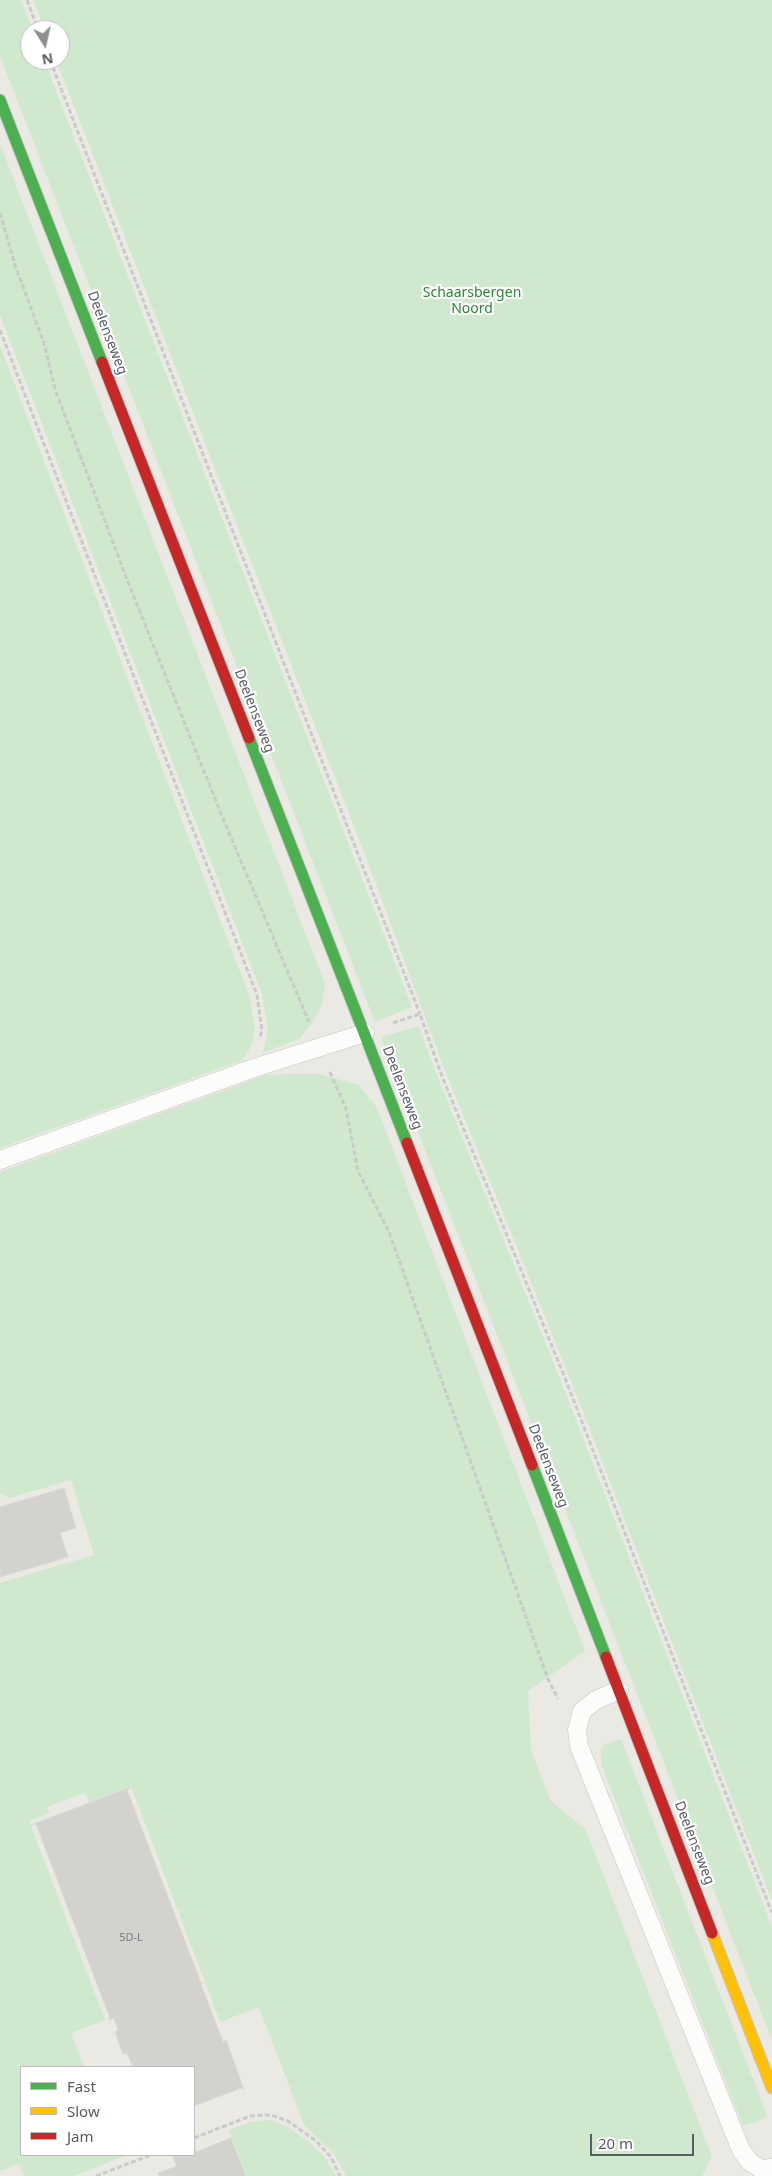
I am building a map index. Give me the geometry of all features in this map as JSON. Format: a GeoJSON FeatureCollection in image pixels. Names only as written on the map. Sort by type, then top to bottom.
{"type":"FeatureCollection","features":[{"type":"Feature","properties":{"kind":"main road","name":"Deelenseweg"},"geometry":{"type":"LineString","coordinates":[[0,100],[364,1033],[772,2088]]}},
{"type":"Feature","properties":{"kind":"lane"},"geometry":{"type":"LineString","coordinates":[[0,1160],[254,1068],[364,1033]]}},
{"type":"Feature","properties":{"kind":"lane"},"geometry":{"type":"LineString","coordinates":[[619,1690],[596,1700],[582,1711],[577,1730],[580,1746],[741,2150],[750,2162],[762,2169],[772,2168]]}},
{"type":"Feature","properties":{"kind":"path"},"geometry":{"type":"LineString","coordinates":[[26,0],[34,20]]}},
{"type":"Feature","properties":{"kind":"path"},"geometry":{"type":"LineString","coordinates":[[54,70],[420,1014],[440,1071],[565,1378],[772,1913]]}},
{"type":"Feature","properties":{"kind":"path"},"geometry":{"type":"LineString","coordinates":[[0,213],[15,265],[44,343],[55,389],[125,573],[221,812],[346,1109],[358,1171],[389,1232],[548,1679],[560,1704]]}},
{"type":"Feature","properties":{"kind":"path"},"geometry":{"type":"LineString","coordinates":[[0,330],[256,995],[262,1031],[253,1058],[254,1068]]}},
{"type":"Feature","properties":{"kind":"path"},"geometry":{"type":"LineString","coordinates":[[364,1033],[420,1014]]}},
{"type":"Feature","properties":{"kind":"path"},"geometry":{"type":"LineString","coordinates":[[195,2138],[250,2116],[271,2115],[288,2121],[316,2141],[331,2157],[340,2176]]}},
{"type":"Feature","properties":{"kind":"path"},"geometry":{"type":"LineString","coordinates":[[96,2176],[147,2156]]}},
{"type":"Feature","properties":{"kind":"green space"},"geometry":{"type":"Polygon","coordinates":[[[0,0],[21,0],[29,20],[20,20],[20,70],[48,70],[412,1007],[375,1022],[0,56],[0,0]]]}},
{"type":"Feature","properties":{"kind":"green space","name":"Schaarsbergen Noord"},"geometry":{"type":"Polygon","coordinates":[[[33,0],[772,0],[772,1901],[569,1376],[444,1068],[366,857],[60,70],[70,70],[70,20],[41,20],[33,0]]]}},
{"type":"Feature","properties":{"kind":"green space"},"geometry":{"type":"Polygon","coordinates":[[[0,144],[325,984],[322,1004],[312,1023],[299,1039],[263,1053],[268,1030],[262,994],[0,315],[0,144]]]}},
{"type":"Feature","properties":{"kind":"green space"},"geometry":{"type":"Polygon","coordinates":[[[0,346],[250,998],[255,1030],[251,1046],[243,1060],[0,1148],[0,346]]]}},
{"type":"Feature","properties":{"kind":"green space"},"geometry":{"type":"Polygon","coordinates":[[[419,1026],[436,1073],[561,1381],[772,1927],[772,2040],[381,1037],[419,1026]]]}},
{"type":"Feature","properties":{"kind":"green space"},"geometry":{"type":"Polygon","coordinates":[[[315,1073],[359,1085],[377,1108],[585,1651],[528,1691],[531,1750],[550,1800],[586,1830],[712,2157],[702,2176],[346,2176],[334,2154],[304,2125],[259,2007],[220,2022],[131,1786],[89,1802],[85,1793],[47,1807],[49,1813],[29,1821],[105,2020],[71,2033],[84,2066],[20,2066],[20,2156],[125,2156],[73,2176],[24,2176],[19,2164],[0,2171],[0,1583],[94,1555],[71,1480],[9,1498],[0,1493],[0,1172],[266,1075],[315,1073]]]}},
{"type":"Feature","properties":{"kind":"green space"},"geometry":{"type":"Polygon","coordinates":[[[621,1739],[767,2115],[763,2119],[743,2126],[601,1764],[601,1750],[604,1745],[621,1739]]]}},
{"type":"Feature","properties":{"kind":"green space"},"geometry":{"type":"Polygon","coordinates":[[[269,2120],[285,2125],[313,2145],[327,2160],[336,2176],[247,2176],[229,2130],[251,2122],[269,2120]]]}},
{"type":"Feature","properties":{"kind":"building"},"geometry":{"type":"Polygon","coordinates":[[[64,1488],[76,1528],[60,1533],[68,1557],[0,1577],[0,1507],[64,1488]]]}},
{"type":"Feature","properties":{"kind":"building"},"geometry":{"type":"Polygon","coordinates":[[[131,1787],[127,1790],[201,1983],[204,1983],[201,1984],[223,2042],[226,2040],[244,2090],[241,2088],[195,2106],[195,2066],[133,2066],[127,2053],[123,2054],[115,2032],[118,2030],[114,2018],[108,2020],[110,2018],[36,1824],[31,1825],[131,1787]]]}},
{"type":"Feature","properties":{"kind":"building"},"geometry":{"type":"Polygon","coordinates":[[[231,2138],[246,2176],[159,2176],[158,2173],[177,2166],[172,2156],[195,2156],[195,2149],[196,2152],[231,2138]]]}},
{"type":"Feature","properties":{"kind":"traffic: fast"},"geometry":{"type":"LineString","coordinates":[[0,100],[102,362]]}},
{"type":"Feature","properties":{"kind":"traffic: fast"},"geometry":{"type":"LineString","coordinates":[[249,738],[407,1143]]}},
{"type":"Feature","properties":{"kind":"traffic: fast"},"geometry":{"type":"LineString","coordinates":[[532,1465],[606,1657]]}},
{"type":"Feature","properties":{"kind":"traffic: slow"},"geometry":{"type":"LineString","coordinates":[[712,1933],[772,2088]]}},
{"type":"Feature","properties":{"kind":"traffic: jam"},"geometry":{"type":"LineString","coordinates":[[102,362],[249,738]]}},
{"type":"Feature","properties":{"kind":"traffic: jam"},"geometry":{"type":"LineString","coordinates":[[407,1143],[532,1465]]}},
{"type":"Feature","properties":{"kind":"traffic: jam"},"geometry":{"type":"LineString","coordinates":[[606,1657],[712,1933]]}}]}
